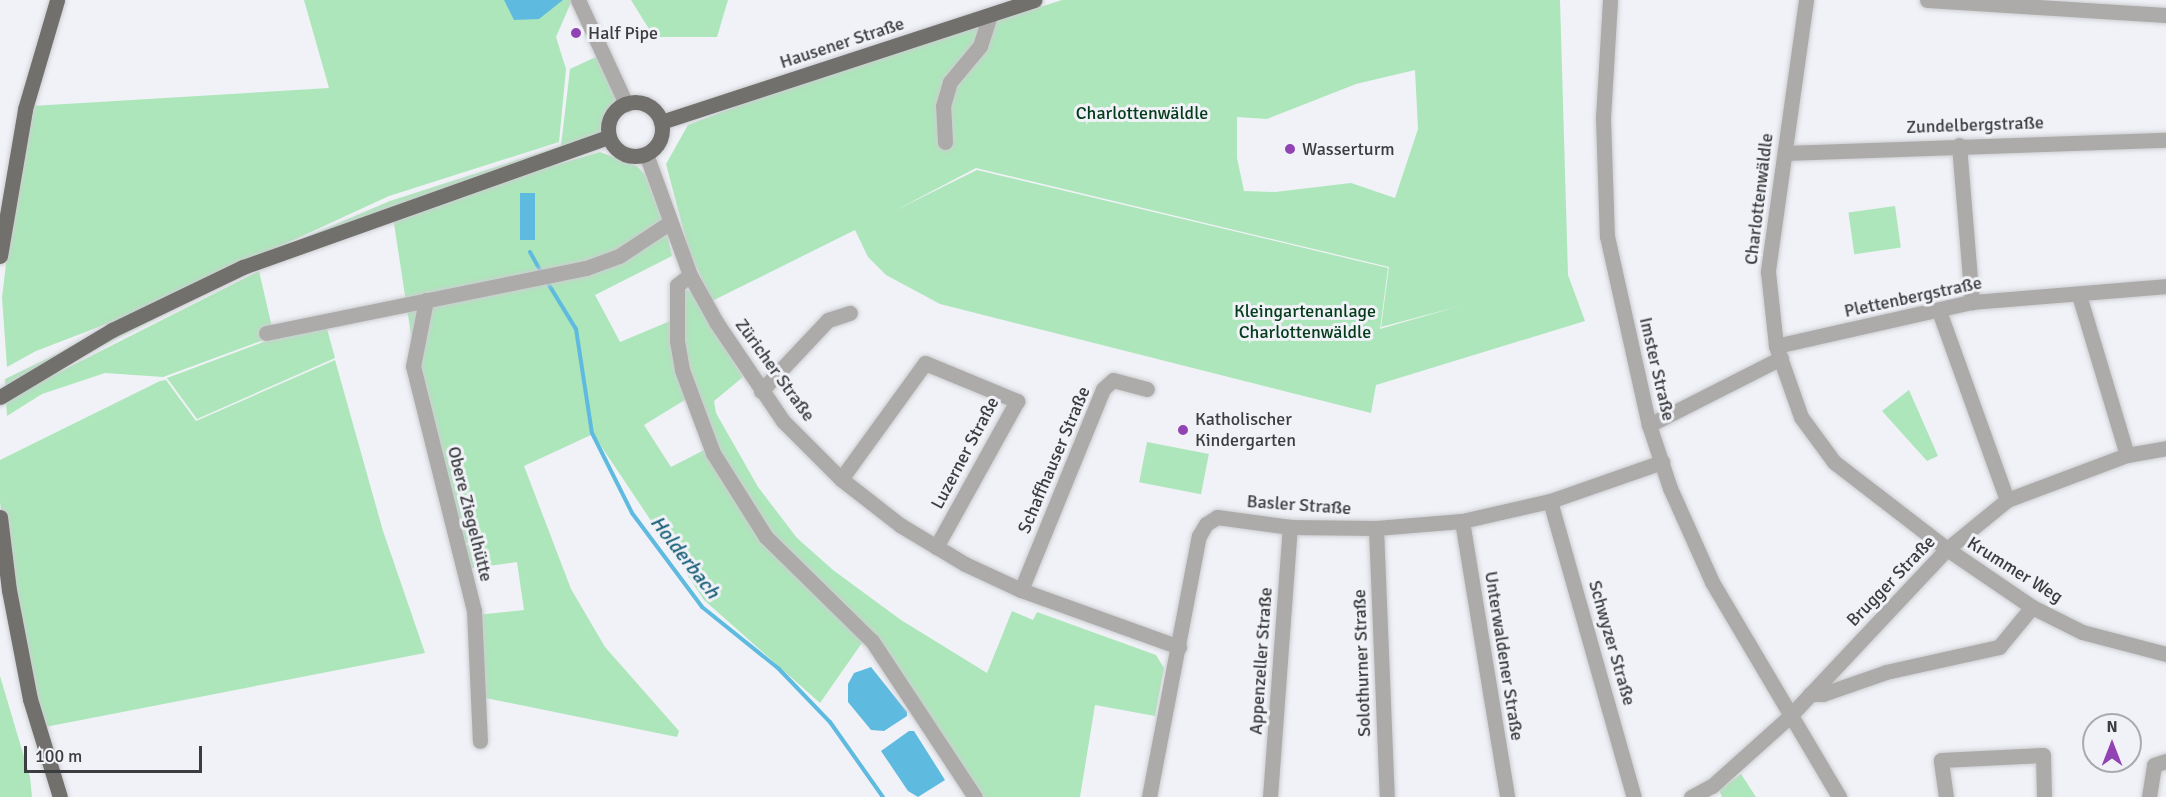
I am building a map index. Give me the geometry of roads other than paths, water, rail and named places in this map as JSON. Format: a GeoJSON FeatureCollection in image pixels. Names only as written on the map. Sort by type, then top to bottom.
{"type":"FeatureCollection","features":[{"type":"Feature","properties":{"kind":"main road"},"geometry":{"type":"LineString","coordinates":[[0,256],[25,109],[57,0]]}},
{"type":"Feature","properties":{"kind":"main road","name":"Hausener Straße"},"geometry":{"type":"LineString","coordinates":[[661,122],[1035,0]]}},
{"type":"Feature","properties":{"kind":"main road"},"geometry":{"type":"LineString","coordinates":[[626,104],[648,106],[661,122],[659,141],[646,154],[637,157],[619,152],[608,137],[609,120],[626,104]]}},
{"type":"Feature","properties":{"kind":"main road"},"geometry":{"type":"LineString","coordinates":[[0,397],[112,330],[243,267],[608,137]]}},
{"type":"Feature","properties":{"kind":"main road"},"geometry":{"type":"LineString","coordinates":[[0,517],[9,591],[30,699],[60,797]]}},
{"type":"Feature","properties":{"kind":"street"},"geometry":{"type":"LineString","coordinates":[[578,0],[626,104]]}},
{"type":"Feature","properties":{"kind":"street","name":"Imster Straße"},"geometry":{"type":"LineString","coordinates":[[1610,0],[1603,118],[1607,236],[1649,425],[1712,582],[1789,717],[1839,797]]}},
{"type":"Feature","properties":{"kind":"street","name":"Charlottenwäldle"},"geometry":{"type":"LineString","coordinates":[[1806,0],[1768,272],[1778,352],[1801,417],[1834,462],[1947,549]]}},
{"type":"Feature","properties":{"kind":"street"},"geometry":{"type":"LineString","coordinates":[[1927,0],[2166,15]]}},
{"type":"Feature","properties":{"kind":"street"},"geometry":{"type":"LineString","coordinates":[[945,142],[943,106],[950,82],[980,46],[990,16]]}},
{"type":"Feature","properties":{"kind":"street","name":"Zundelbergstraße"},"geometry":{"type":"LineString","coordinates":[[1785,153],[1959,145],[2166,140]]}},
{"type":"Feature","properties":{"kind":"street"},"geometry":{"type":"LineString","coordinates":[[1959,145],[1972,302]]}},
{"type":"Feature","properties":{"kind":"street","name":"Züricher Straße"},"geometry":{"type":"LineString","coordinates":[[646,154],[669,223],[690,274],[761,391],[783,421],[841,479],[900,525],[936,547],[1022,590],[1179,647]]}},
{"type":"Feature","properties":{"kind":"street"},"geometry":{"type":"LineString","coordinates":[[266,333],[586,268],[619,256],[669,223]]}},
{"type":"Feature","properties":{"kind":"street"},"geometry":{"type":"LineString","coordinates":[[690,274],[677,285],[677,341],[682,370],[712,453],[766,537],[872,641],[975,797]]}},
{"type":"Feature","properties":{"kind":"street","name":"Plettenbergstraße"},"geometry":{"type":"LineString","coordinates":[[1649,425],[1778,352],[1972,302],[2079,295],[2166,286]]}},
{"type":"Feature","properties":{"kind":"street"},"geometry":{"type":"LineString","coordinates":[[2079,295],[2127,455]]}},
{"type":"Feature","properties":{"kind":"street","name":"Obere Ziegelhütte"},"geometry":{"type":"LineString","coordinates":[[426,300],[413,366],[474,610],[480,741]]}},
{"type":"Feature","properties":{"kind":"street"},"geometry":{"type":"LineString","coordinates":[[1939,311],[2007,500]]}},
{"type":"Feature","properties":{"kind":"street"},"geometry":{"type":"LineString","coordinates":[[761,391],[828,320],[850,313]]}},
{"type":"Feature","properties":{"kind":"street","name":"Luzerner Straße"},"geometry":{"type":"LineString","coordinates":[[841,479],[925,363],[1017,401],[936,547]]}},
{"type":"Feature","properties":{"kind":"street","name":"Schaffhauser Straße"},"geometry":{"type":"LineString","coordinates":[[1022,590],[1103,389],[1113,380],[1147,388]]}},
{"type":"Feature","properties":{"kind":"street","name":"Brugger Straße"},"geometry":{"type":"LineString","coordinates":[[1789,717],[1947,549],[2007,500],[2127,455],[2166,448]]}},
{"type":"Feature","properties":{"kind":"street","name":"Basler Straße"},"geometry":{"type":"LineString","coordinates":[[1149,797],[1200,536],[1206,524],[1217,517],[1290,527],[1376,528],[1462,521],[1550,501],[1662,462]]}},
{"type":"Feature","properties":{"kind":"street","name":"Schwyzer Straße"},"geometry":{"type":"LineString","coordinates":[[1550,501],[1634,797]]}},
{"type":"Feature","properties":{"kind":"street","name":"Unterwaldener Straße"},"geometry":{"type":"LineString","coordinates":[[1462,521],[1507,797]]}},
{"type":"Feature","properties":{"kind":"street","name":"Appenzeller Straße"},"geometry":{"type":"LineString","coordinates":[[1270,797],[1290,527]]}},
{"type":"Feature","properties":{"kind":"street","name":"Solothurner Straße"},"geometry":{"type":"LineString","coordinates":[[1376,528],[1387,797]]}},
{"type":"Feature","properties":{"kind":"street","name":"Krummer Weg"},"geometry":{"type":"LineString","coordinates":[[1947,549],[2032,607],[2082,632],[2166,654]]}},
{"type":"Feature","properties":{"kind":"street"},"geometry":{"type":"LineString","coordinates":[[1810,694],[1823,694],[1886,672],[1999,646],[2032,607]]}},
{"type":"Feature","properties":{"kind":"street"},"geometry":{"type":"LineString","coordinates":[[1691,797],[1712,786],[1789,717]]}},
{"type":"Feature","properties":{"kind":"street"},"geometry":{"type":"LineString","coordinates":[[1946,797],[1941,759],[2043,755],[2044,797]]}},
{"type":"Feature","properties":{"kind":"street"},"geometry":{"type":"LineString","coordinates":[[2149,797],[2154,765],[2166,761]]}},
{"type":"Feature","properties":{"kind":"water"},"geometry":{"type":"Polygon","coordinates":[[[504,0],[563,0],[539,19],[514,20],[504,0]]]}},
{"type":"Feature","properties":{"kind":"water"},"geometry":{"type":"Polygon","coordinates":[[[520,193],[535,193],[535,240],[520,240],[520,193]]]}},
{"type":"Feature","properties":{"kind":"water"},"geometry":{"type":"Polygon","coordinates":[[[871,667],[907,712],[907,716],[884,731],[871,730],[848,702],[848,684],[854,673],[871,667]]]}},
{"type":"Feature","properties":{"kind":"water"},"geometry":{"type":"Polygon","coordinates":[[[909,731],[914,731],[945,780],[918,797],[908,791],[881,751],[909,731]]]}},
{"type":"Feature","properties":{"kind":"waterway"},"geometry":{"type":"LineString","coordinates":[[530,252],[540,270]]}},
{"type":"Feature","properties":{"kind":"waterway","name":"Holderbach"},"geometry":{"type":"LineString","coordinates":[[549,285],[576,329],[592,433],[632,513],[702,607],[778,668],[830,722],[883,797]]}},
{"type":"Feature","properties":{"kind":"place","name":"Half Pipe"},"geometry":{"type":"Point","coordinates":[576,33]}},
{"type":"Feature","properties":{"kind":"place","name":"Wasserturm"},"geometry":{"type":"Point","coordinates":[1290,149]}},
{"type":"Feature","properties":{"kind":"place","name":"Katholischer Kindergarten"},"geometry":{"type":"Point","coordinates":[1183,430]}},
{"type":"Feature","properties":{"kind":"park label","name":"Kleingartenanlage Charlottenwäldle"},"geometry":{"type":"Point","coordinates":[1305,322]}}]}
